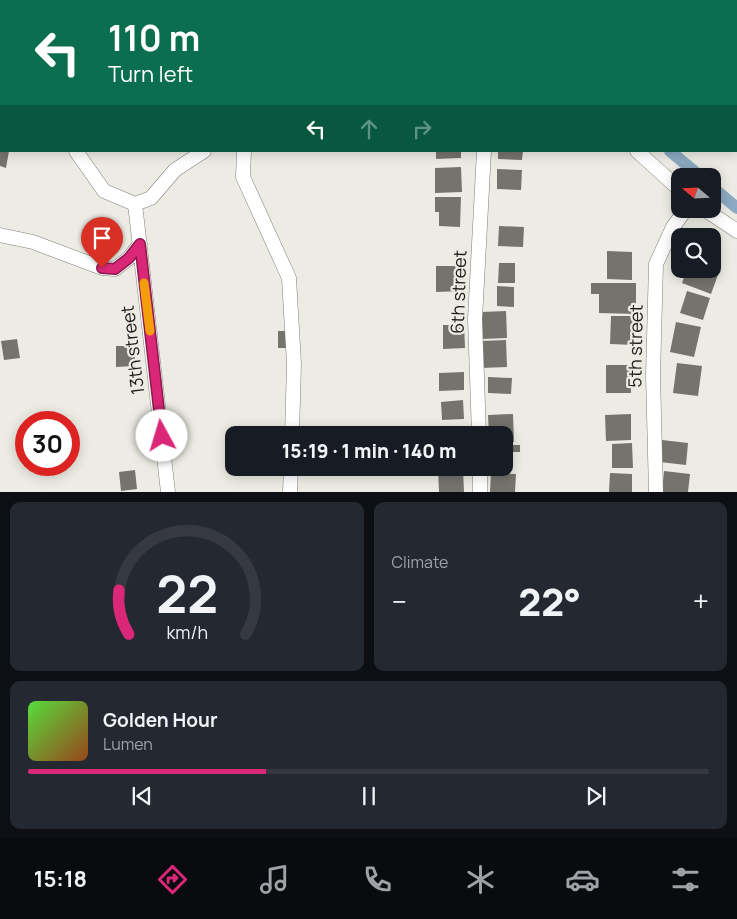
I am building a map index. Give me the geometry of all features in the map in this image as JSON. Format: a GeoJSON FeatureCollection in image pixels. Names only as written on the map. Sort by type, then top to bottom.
{"type":"FeatureCollection","features":[{"type":"Feature","properties":{"kind":"street"},"geometry":{"type":"LineString","coordinates":[[77,152],[104,192],[136,204],[151,198],[175,170],[202,152]]}},
{"type":"Feature","properties":{"kind":"street"},"geometry":{"type":"LineString","coordinates":[[244,152],[243,177],[289,278],[294,364],[292,426]]}},
{"type":"Feature","properties":{"kind":"street","name":"6th street"},"geometry":{"type":"LineString","coordinates":[[479,426],[475,319],[484,152]]}},
{"type":"Feature","properties":{"kind":"street"},"geometry":{"type":"LineString","coordinates":[[638,152],[671,182]]}},
{"type":"Feature","properties":{"kind":"street","name":"13th street"},"geometry":{"type":"LineString","coordinates":[[136,204],[168,492]]}},
{"type":"Feature","properties":{"kind":"street","name":"5th street"},"geometry":{"type":"LineString","coordinates":[[656,492],[653,375],[656,264],[680,218]]}},
{"type":"Feature","properties":{"kind":"street"},"geometry":{"type":"LineString","coordinates":[[718,218],[737,230]]}},
{"type":"Feature","properties":{"kind":"street"},"geometry":{"type":"LineString","coordinates":[[0,235],[33,242],[102,268],[115,269],[129,258],[140,244]]}},
{"type":"Feature","properties":{"kind":"street"},"geometry":{"type":"LineString","coordinates":[[290,492],[291,476]]}},
{"type":"Feature","properties":{"kind":"street"},"geometry":{"type":"LineString","coordinates":[[480,476],[480,492]]}},
{"type":"Feature","properties":{"kind":"building"},"geometry":{"type":"Polygon","coordinates":[[[0,152],[9,152],[6,168],[0,166],[0,152]]]}},
{"type":"Feature","properties":{"kind":"building"},"geometry":{"type":"Polygon","coordinates":[[[436,152],[461,152],[461,158],[436,159],[436,152]]]}},
{"type":"Feature","properties":{"kind":"building"},"geometry":{"type":"Polygon","coordinates":[[[498,152],[523,152],[522,160],[498,159],[498,152]]]}},
{"type":"Feature","properties":{"kind":"building"},"geometry":{"type":"Polygon","coordinates":[[[461,167],[462,192],[435,193],[435,168],[461,167]]]}},
{"type":"Feature","properties":{"kind":"building"},"geometry":{"type":"Polygon","coordinates":[[[497,169],[522,170],[521,190],[497,189],[497,169]]]}},
{"type":"Feature","properties":{"kind":"building"},"geometry":{"type":"Polygon","coordinates":[[[435,197],[461,197],[460,227],[439,226],[439,212],[435,212],[435,197]]]}},
{"type":"Feature","properties":{"kind":"building"},"geometry":{"type":"Polygon","coordinates":[[[499,226],[524,227],[523,247],[498,246],[499,226]]]}},
{"type":"Feature","properties":{"kind":"building"},"geometry":{"type":"Polygon","coordinates":[[[607,251],[632,252],[632,280],[607,279],[607,251]]]}},
{"type":"Feature","properties":{"kind":"building"},"geometry":{"type":"Polygon","coordinates":[[[499,263],[515,263],[515,283],[498,283],[499,263]]]}},
{"type":"Feature","properties":{"kind":"building"},"geometry":{"type":"Polygon","coordinates":[[[436,266],[463,266],[463,291],[436,292],[436,266]]]}},
{"type":"Feature","properties":{"kind":"building"},"geometry":{"type":"Polygon","coordinates":[[[684,278],[717,278],[711,294],[682,283],[684,278]]]}},
{"type":"Feature","properties":{"kind":"building"},"geometry":{"type":"Polygon","coordinates":[[[591,283],[636,283],[636,314],[599,313],[599,294],[591,294],[591,283]]]}},
{"type":"Feature","properties":{"kind":"building"},"geometry":{"type":"Polygon","coordinates":[[[497,286],[514,287],[514,307],[497,306],[497,286]]]}},
{"type":"Feature","properties":{"kind":"building"},"geometry":{"type":"Polygon","coordinates":[[[687,291],[710,298],[703,320],[680,313],[687,291]]]}},
{"type":"Feature","properties":{"kind":"building"},"geometry":{"type":"Polygon","coordinates":[[[506,311],[507,338],[482,339],[481,312],[506,311]]]}},
{"type":"Feature","properties":{"kind":"building"},"geometry":{"type":"Polygon","coordinates":[[[611,316],[636,316],[635,345],[610,344],[611,316]]]}},
{"type":"Feature","properties":{"kind":"building"},"geometry":{"type":"Polygon","coordinates":[[[676,322],[701,327],[694,357],[670,352],[676,322]]]}},
{"type":"Feature","properties":{"kind":"building"},"geometry":{"type":"Polygon","coordinates":[[[443,325],[464,325],[465,348],[443,349],[443,325]]]}},
{"type":"Feature","properties":{"kind":"building"},"geometry":{"type":"Polygon","coordinates":[[[278,331],[289,331],[288,348],[278,348],[278,331]]]}},
{"type":"Feature","properties":{"kind":"building"},"geometry":{"type":"Polygon","coordinates":[[[17,339],[20,358],[4,360],[1,341],[17,339]]]}},
{"type":"Feature","properties":{"kind":"building"},"geometry":{"type":"Polygon","coordinates":[[[506,340],[507,367],[481,368],[481,341],[506,340]]]}},
{"type":"Feature","properties":{"kind":"building"},"geometry":{"type":"Polygon","coordinates":[[[116,346],[135,346],[135,366],[116,367],[116,346]]]}},
{"type":"Feature","properties":{"kind":"building"},"geometry":{"type":"Polygon","coordinates":[[[677,363],[702,366],[698,396],[673,393],[677,363]]]}},
{"type":"Feature","properties":{"kind":"building"},"geometry":{"type":"Polygon","coordinates":[[[606,365],[631,365],[631,393],[606,393],[606,365]]]}},
{"type":"Feature","properties":{"kind":"building"},"geometry":{"type":"Polygon","coordinates":[[[464,372],[464,390],[439,391],[439,373],[464,372]]]}},
{"type":"Feature","properties":{"kind":"building"},"geometry":{"type":"Polygon","coordinates":[[[488,377],[512,378],[511,394],[488,393],[488,377]]]}},
{"type":"Feature","properties":{"kind":"building"},"geometry":{"type":"Polygon","coordinates":[[[463,400],[464,419],[442,420],[441,402],[463,400]]]}},
{"type":"Feature","properties":{"kind":"building"},"geometry":{"type":"Polygon","coordinates":[[[513,414],[514,442],[513,426],[489,426],[488,415],[513,414]]]}},
{"type":"Feature","properties":{"kind":"building"},"geometry":{"type":"Polygon","coordinates":[[[631,414],[631,440],[606,441],[605,415],[631,414]]]}},
{"type":"Feature","properties":{"kind":"building"},"geometry":{"type":"Polygon","coordinates":[[[662,440],[688,443],[686,465],[660,462],[662,440]]]}},
{"type":"Feature","properties":{"kind":"building"},"geometry":{"type":"Polygon","coordinates":[[[632,443],[633,468],[612,468],[612,444],[632,443]]]}},
{"type":"Feature","properties":{"kind":"building"},"geometry":{"type":"Polygon","coordinates":[[[513,445],[520,445],[520,452],[513,452],[513,445]]]}},
{"type":"Feature","properties":{"kind":"building"},"geometry":{"type":"Polygon","coordinates":[[[135,470],[137,489],[121,491],[119,472],[135,470]]]}},
{"type":"Feature","properties":{"kind":"building"},"geometry":{"type":"Polygon","coordinates":[[[664,471],[690,474],[688,492],[662,492],[664,471]]]}},
{"type":"Feature","properties":{"kind":"building"},"geometry":{"type":"Polygon","coordinates":[[[610,473],[632,474],[632,492],[609,492],[610,473]]]}},
{"type":"Feature","properties":{"kind":"building"},"geometry":{"type":"Polygon","coordinates":[[[513,474],[516,474],[515,492],[490,492],[491,476],[513,476],[513,474]]]}},
{"type":"Feature","properties":{"kind":"building"},"geometry":{"type":"Polygon","coordinates":[[[438,476],[463,476],[464,492],[439,492],[438,476]]]}},
{"type":"Feature","properties":{"kind":"waterway"},"geometry":{"type":"LineString","coordinates":[[671,152],[690,168]]}},
{"type":"Feature","properties":{"kind":"waterway"},"geometry":{"type":"LineString","coordinates":[[721,195],[737,208]]}},
{"type":"Feature","properties":{"kind":"slow traffic"},"geometry":{"type":"LineString","coordinates":[[144,283],[150,331]]}},
{"type":"Feature","properties":{"kind":"route"},"geometry":{"type":"LineString","coordinates":[[102,268],[115,269],[129,258],[140,244],[162,436]]}}]}
